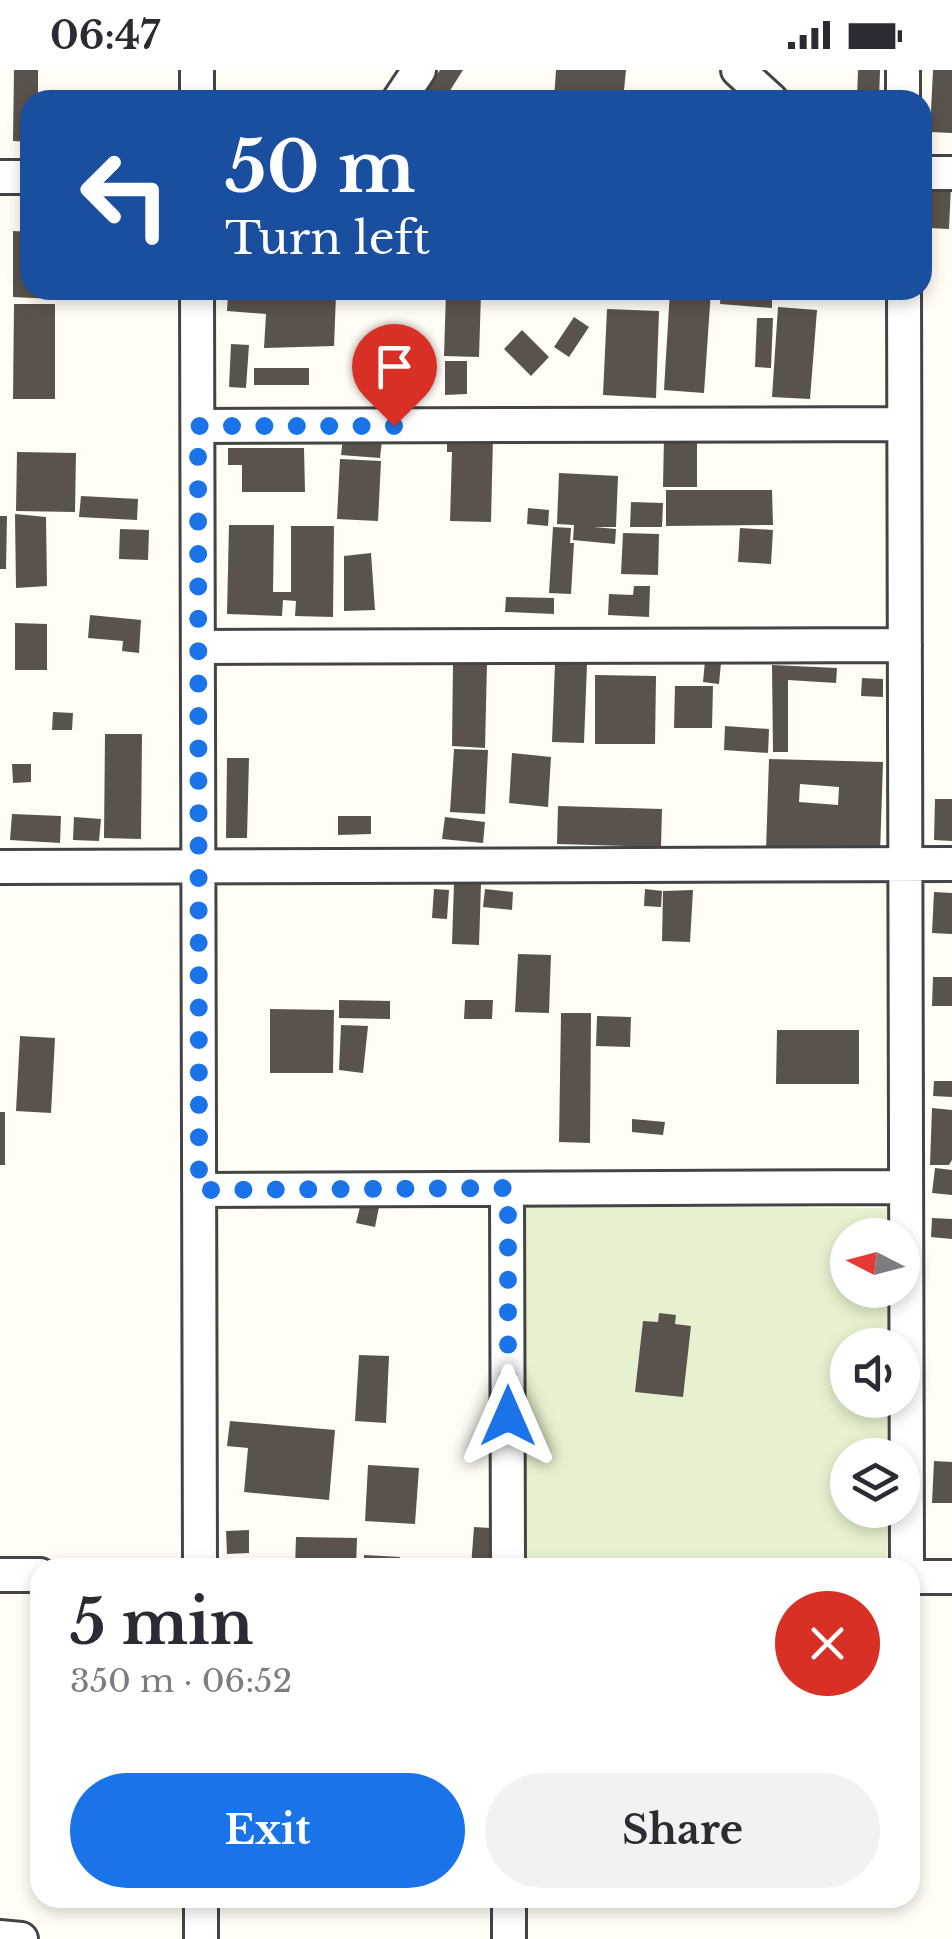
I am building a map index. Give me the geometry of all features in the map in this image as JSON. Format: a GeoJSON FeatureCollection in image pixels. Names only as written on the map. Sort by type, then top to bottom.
{"type":"FeatureCollection","features":[{"type":"Feature","properties":{"kind":"street"},"geometry":{"type":"LineString","coordinates":[[738,70],[760,90]]}},
{"type":"Feature","properties":{"kind":"street"},"geometry":{"type":"LineString","coordinates":[[198,300],[200,1558]]}},
{"type":"Feature","properties":{"kind":"street"},"geometry":{"type":"LineString","coordinates":[[904,300],[907,1558]]}},
{"type":"Feature","properties":{"kind":"street"},"geometry":{"type":"LineString","coordinates":[[198,426],[904,424]]}},
{"type":"Feature","properties":{"kind":"street"},"geometry":{"type":"LineString","coordinates":[[198,647],[905,645]]}},
{"type":"Feature","properties":{"kind":"street"},"geometry":{"type":"LineString","coordinates":[[0,867],[952,864]]}},
{"type":"Feature","properties":{"kind":"street"},"geometry":{"type":"LineString","coordinates":[[199,1190],[906,1187]]}},
{"type":"Feature","properties":{"kind":"street"},"geometry":{"type":"LineString","coordinates":[[508,1188],[508,1558]]}},
{"type":"Feature","properties":{"kind":"street"},"geometry":{"type":"LineString","coordinates":[[0,1575],[30,1575]]}},
{"type":"Feature","properties":{"kind":"street"},"geometry":{"type":"LineString","coordinates":[[920,1577],[952,1577]]}},
{"type":"Feature","properties":{"kind":"street"},"geometry":{"type":"LineString","coordinates":[[201,1908],[201,1939]]}},
{"type":"Feature","properties":{"kind":"street"},"geometry":{"type":"LineString","coordinates":[[509,1908],[509,1939]]}},
{"type":"Feature","properties":{"kind":"street"},"geometry":{"type":"LineString","coordinates":[[0,1938],[20,1939]]}},
{"type":"Feature","properties":{"kind":"green space"},"geometry":{"type":"Polygon","coordinates":[[[523,1206],[889,1208],[889,1218],[830,1218],[830,1308],[889,1308],[889,1328],[830,1328],[830,1418],[888,1418],[888,1438],[830,1438],[830,1528],[888,1528],[887,1558],[521,1558],[523,1206]]]}},
{"type":"Feature","properties":{"kind":"building"},"geometry":{"type":"Polygon","coordinates":[[[14,70],[38,70],[38,90],[20,90],[20,141],[13,141],[14,70]]]}},
{"type":"Feature","properties":{"kind":"building"},"geometry":{"type":"Polygon","coordinates":[[[440,70],[463,70],[450,90],[427,90],[440,70]]]}},
{"type":"Feature","properties":{"kind":"building"},"geometry":{"type":"Polygon","coordinates":[[[556,70],[626,70],[624,90],[555,90],[556,70]]]}},
{"type":"Feature","properties":{"kind":"building"},"geometry":{"type":"Polygon","coordinates":[[[858,70],[880,70],[879,90],[857,90],[858,70]]]}},
{"type":"Feature","properties":{"kind":"building"},"geometry":{"type":"Polygon","coordinates":[[[933,70],[952,70],[952,133],[932,132],[933,70]]]}},
{"type":"Feature","properties":{"kind":"building"},"geometry":{"type":"Polygon","coordinates":[[[932,184],[951,185],[949,229],[932,228],[932,184]]]}},
{"type":"Feature","properties":{"kind":"building"},"geometry":{"type":"Polygon","coordinates":[[[13,231],[20,231],[20,297],[13,297],[13,231]]]}},
{"type":"Feature","properties":{"kind":"building"},"geometry":{"type":"Polygon","coordinates":[[[228,300],[336,300],[334,346],[264,348],[266,314],[227,311],[228,300]]]}},
{"type":"Feature","properties":{"kind":"building"},"geometry":{"type":"Polygon","coordinates":[[[446,300],[481,300],[479,357],[444,356],[446,300]]]}},
{"type":"Feature","properties":{"kind":"building"},"geometry":{"type":"Polygon","coordinates":[[[669,300],[710,300],[704,393],[664,390],[669,300]]]}},
{"type":"Feature","properties":{"kind":"building"},"geometry":{"type":"Polygon","coordinates":[[[720,300],[772,300],[772,308],[720,304],[720,300]]]}},
{"type":"Feature","properties":{"kind":"building"},"geometry":{"type":"Polygon","coordinates":[[[14,304],[55,304],[55,399],[13,399],[14,304]]]}},
{"type":"Feature","properties":{"kind":"building"},"geometry":{"type":"Polygon","coordinates":[[[778,307],[817,310],[810,399],[772,397],[778,307]]]}},
{"type":"Feature","properties":{"kind":"building"},"geometry":{"type":"Polygon","coordinates":[[[607,309],[659,311],[656,398],[603,395],[607,309]]]}},
{"type":"Feature","properties":{"kind":"building"},"geometry":{"type":"Polygon","coordinates":[[[574,317],[589,327],[569,357],[554,347],[574,317]]]}},
{"type":"Feature","properties":{"kind":"building"},"geometry":{"type":"Polygon","coordinates":[[[757,318],[773,318],[771,368],[755,367],[757,318]]]}},
{"type":"Feature","properties":{"kind":"building"},"geometry":{"type":"Polygon","coordinates":[[[522,330],[549,357],[531,376],[504,349],[522,330]]]}},
{"type":"Feature","properties":{"kind":"building"},"geometry":{"type":"Polygon","coordinates":[[[231,344],[249,345],[246,388],[229,387],[231,344]]]}},
{"type":"Feature","properties":{"kind":"building"},"geometry":{"type":"Polygon","coordinates":[[[445,361],[467,361],[467,394],[445,395],[445,361]]]}},
{"type":"Feature","properties":{"kind":"building"},"geometry":{"type":"Polygon","coordinates":[[[254,368],[309,368],[309,385],[254,385],[254,368]]]}},
{"type":"Feature","properties":{"kind":"building"},"geometry":{"type":"Polygon","coordinates":[[[447,435],[493,436],[491,522],[450,521],[452,452],[447,452],[447,435]]]}},
{"type":"Feature","properties":{"kind":"building"},"geometry":{"type":"Polygon","coordinates":[[[664,436],[697,437],[697,487],[663,487],[664,436]]]}},
{"type":"Feature","properties":{"kind":"building"},"geometry":{"type":"Polygon","coordinates":[[[343,438],[382,441],[380,458],[341,455],[343,438]]]}},
{"type":"Feature","properties":{"kind":"building"},"geometry":{"type":"Polygon","coordinates":[[[228,448],[304,448],[305,492],[242,492],[242,465],[228,465],[228,448]]]}},
{"type":"Feature","properties":{"kind":"building"},"geometry":{"type":"Polygon","coordinates":[[[17,452],[76,453],[75,512],[16,511],[17,452]]]}},
{"type":"Feature","properties":{"kind":"building"},"geometry":{"type":"Polygon","coordinates":[[[340,459],[381,461],[378,521],[337,519],[340,459]]]}},
{"type":"Feature","properties":{"kind":"building"},"geometry":{"type":"Polygon","coordinates":[[[559,473],[618,476],[616,527],[594,527],[616,529],[615,544],[573,540],[574,525],[557,524],[559,473]]]}},
{"type":"Feature","properties":{"kind":"building"},"geometry":{"type":"Polygon","coordinates":[[[666,490],[772,490],[773,525],[666,526],[666,490]]]}},
{"type":"Feature","properties":{"kind":"building"},"geometry":{"type":"Polygon","coordinates":[[[81,496],[138,499],[137,520],[79,517],[81,496]]]}},
{"type":"Feature","properties":{"kind":"building"},"geometry":{"type":"Polygon","coordinates":[[[631,502],[663,503],[662,527],[630,527],[631,502]]]}},
{"type":"Feature","properties":{"kind":"building"},"geometry":{"type":"Polygon","coordinates":[[[528,508],[549,510],[548,526],[527,524],[528,508]]]}},
{"type":"Feature","properties":{"kind":"building"},"geometry":{"type":"Polygon","coordinates":[[[15,514],[46,517],[47,586],[16,588],[15,514]]]}},
{"type":"Feature","properties":{"kind":"building"},"geometry":{"type":"Polygon","coordinates":[[[0,516],[7,516],[6,569],[0,569],[0,516]]]}},
{"type":"Feature","properties":{"kind":"building"},"geometry":{"type":"Polygon","coordinates":[[[229,525],[274,525],[273,592],[291,592],[291,526],[334,526],[333,617],[295,616],[296,601],[283,600],[282,616],[227,614],[229,525]]]}},
{"type":"Feature","properties":{"kind":"building"},"geometry":{"type":"Polygon","coordinates":[[[553,527],[571,528],[571,594],[549,593],[553,527]]]}},
{"type":"Feature","properties":{"kind":"building"},"geometry":{"type":"Polygon","coordinates":[[[740,528],[773,530],[771,564],[738,562],[740,528]]]}},
{"type":"Feature","properties":{"kind":"building"},"geometry":{"type":"Polygon","coordinates":[[[120,529],[149,530],[148,560],[119,559],[120,529]]]}},
{"type":"Feature","properties":{"kind":"building"},"geometry":{"type":"Polygon","coordinates":[[[623,533],[659,534],[658,575],[621,574],[623,533]]]}},
{"type":"Feature","properties":{"kind":"building"},"geometry":{"type":"Polygon","coordinates":[[[371,553],[375,610],[344,611],[344,556],[371,553]]]}},
{"type":"Feature","properties":{"kind":"building"},"geometry":{"type":"Polygon","coordinates":[[[634,586],[650,586],[649,617],[608,615],[609,594],[633,595],[634,586]]]}},
{"type":"Feature","properties":{"kind":"building"},"geometry":{"type":"Polygon","coordinates":[[[506,597],[554,598],[554,614],[505,612],[506,597]]]}},
{"type":"Feature","properties":{"kind":"building"},"geometry":{"type":"Polygon","coordinates":[[[90,615],[141,620],[139,653],[122,651],[123,641],[88,638],[90,615]]]}},
{"type":"Feature","properties":{"kind":"building"},"geometry":{"type":"Polygon","coordinates":[[[15,623],[47,624],[47,670],[15,670],[15,623]]]}},
{"type":"Feature","properties":{"kind":"building"},"geometry":{"type":"Polygon","coordinates":[[[705,661],[721,663],[719,684],[703,682],[705,661]]]}},
{"type":"Feature","properties":{"kind":"building"},"geometry":{"type":"Polygon","coordinates":[[[453,663],[487,663],[485,748],[452,746],[453,663]]]}},
{"type":"Feature","properties":{"kind":"building"},"geometry":{"type":"Polygon","coordinates":[[[555,663],[587,664],[584,743],[552,742],[555,663]]]}},
{"type":"Feature","properties":{"kind":"building"},"geometry":{"type":"Polygon","coordinates":[[[772,665],[837,668],[836,683],[788,680],[788,752],[773,752],[772,665]]]}},
{"type":"Feature","properties":{"kind":"building"},"geometry":{"type":"Polygon","coordinates":[[[595,675],[656,676],[655,744],[595,744],[595,675]]]}},
{"type":"Feature","properties":{"kind":"building"},"geometry":{"type":"Polygon","coordinates":[[[862,678],[883,679],[883,697],[861,696],[862,678]]]}},
{"type":"Feature","properties":{"kind":"building"},"geometry":{"type":"Polygon","coordinates":[[[675,686],[713,686],[712,728],[674,728],[675,686]]]}},
{"type":"Feature","properties":{"kind":"building"},"geometry":{"type":"Polygon","coordinates":[[[53,712],[73,713],[72,730],[52,730],[53,712]]]}},
{"type":"Feature","properties":{"kind":"building"},"geometry":{"type":"Polygon","coordinates":[[[725,726],[769,729],[768,753],[724,750],[725,726]]]}},
{"type":"Feature","properties":{"kind":"building"},"geometry":{"type":"Polygon","coordinates":[[[105,734],[142,734],[141,839],[104,838],[105,734]]]}},
{"type":"Feature","properties":{"kind":"building"},"geometry":{"type":"Polygon","coordinates":[[[454,749],[488,750],[485,814],[450,812],[454,749]]]}},
{"type":"Feature","properties":{"kind":"building"},"geometry":{"type":"Polygon","coordinates":[[[512,753],[551,757],[548,807],[509,803],[512,753]]]}},
{"type":"Feature","properties":{"kind":"building"},"geometry":{"type":"Polygon","coordinates":[[[227,758],[249,758],[247,838],[226,838],[227,758]]]}},
{"type":"Feature","properties":{"kind":"building"},"geometry":{"type":"Polygon","coordinates":[[[769,759],[883,762],[880,854],[766,851],[769,759]],[[800,784],[799,802],[838,805],[839,787],[800,784]]]}},
{"type":"Feature","properties":{"kind":"building"},"geometry":{"type":"Polygon","coordinates":[[[12,764],[31,764],[31,782],[13,783],[12,764]]]}},
{"type":"Feature","properties":{"kind":"building"},"geometry":{"type":"Polygon","coordinates":[[[935,799],[952,799],[952,841],[934,840],[935,799]]]}},
{"type":"Feature","properties":{"kind":"building"},"geometry":{"type":"Polygon","coordinates":[[[558,806],[662,809],[661,847],[557,844],[558,806]]]}},
{"type":"Feature","properties":{"kind":"building"},"geometry":{"type":"Polygon","coordinates":[[[12,814],[61,816],[60,843],[10,840],[12,814]]]}},
{"type":"Feature","properties":{"kind":"building"},"geometry":{"type":"Polygon","coordinates":[[[338,816],[371,816],[371,834],[338,835],[338,816]]]}},
{"type":"Feature","properties":{"kind":"building"},"geometry":{"type":"Polygon","coordinates":[[[74,817],[101,819],[99,841],[73,840],[74,817]]]}},
{"type":"Feature","properties":{"kind":"building"},"geometry":{"type":"Polygon","coordinates":[[[445,817],[485,822],[483,843],[442,839],[445,817]]]}},
{"type":"Feature","properties":{"kind":"building"},"geometry":{"type":"Polygon","coordinates":[[[454,883],[481,884],[479,945],[452,944],[454,883]]]}},
{"type":"Feature","properties":{"kind":"building"},"geometry":{"type":"Polygon","coordinates":[[[434,889],[449,890],[447,919],[432,918],[434,889]]]}},
{"type":"Feature","properties":{"kind":"building"},"geometry":{"type":"Polygon","coordinates":[[[485,889],[513,892],[512,910],[483,907],[485,889]]]}},
{"type":"Feature","properties":{"kind":"building"},"geometry":{"type":"Polygon","coordinates":[[[645,889],[662,891],[661,907],[644,906],[645,889]]]}},
{"type":"Feature","properties":{"kind":"building"},"geometry":{"type":"Polygon","coordinates":[[[693,890],[690,942],[662,941],[663,891],[693,890]]]}},
{"type":"Feature","properties":{"kind":"building"},"geometry":{"type":"Polygon","coordinates":[[[934,892],[952,893],[952,934],[932,933],[934,892]]]}},
{"type":"Feature","properties":{"kind":"building"},"geometry":{"type":"Polygon","coordinates":[[[518,954],[551,955],[549,1013],[515,1012],[518,954]]]}},
{"type":"Feature","properties":{"kind":"building"},"geometry":{"type":"Polygon","coordinates":[[[933,977],[952,977],[952,1006],[932,1006],[933,977]]]}},
{"type":"Feature","properties":{"kind":"building"},"geometry":{"type":"Polygon","coordinates":[[[339,1000],[390,1001],[390,1019],[339,1018],[339,1000]]]}},
{"type":"Feature","properties":{"kind":"building"},"geometry":{"type":"Polygon","coordinates":[[[465,1000],[493,1000],[492,1019],[464,1019],[465,1000]]]}},
{"type":"Feature","properties":{"kind":"building"},"geometry":{"type":"Polygon","coordinates":[[[270,1009],[334,1010],[333,1073],[270,1073],[270,1009]]]}},
{"type":"Feature","properties":{"kind":"building"},"geometry":{"type":"Polygon","coordinates":[[[561,1013],[591,1013],[590,1143],[559,1142],[561,1013]]]}},
{"type":"Feature","properties":{"kind":"building"},"geometry":{"type":"Polygon","coordinates":[[[597,1016],[631,1017],[630,1047],[596,1046],[597,1016]]]}},
{"type":"Feature","properties":{"kind":"building"},"geometry":{"type":"Polygon","coordinates":[[[341,1025],[368,1026],[363,1073],[339,1070],[341,1025]]]}},
{"type":"Feature","properties":{"kind":"building"},"geometry":{"type":"Polygon","coordinates":[[[777,1030],[859,1030],[859,1084],[776,1084],[777,1030]]]}},
{"type":"Feature","properties":{"kind":"building"},"geometry":{"type":"Polygon","coordinates":[[[20,1036],[55,1038],[51,1113],[16,1111],[20,1036]]]}},
{"type":"Feature","properties":{"kind":"building"},"geometry":{"type":"Polygon","coordinates":[[[934,1081],[952,1081],[952,1097],[933,1096],[934,1081]]]}},
{"type":"Feature","properties":{"kind":"building"},"geometry":{"type":"Polygon","coordinates":[[[932,1108],[952,1110],[949,1165],[930,1165],[932,1108]]]}},
{"type":"Feature","properties":{"kind":"building"},"geometry":{"type":"Polygon","coordinates":[[[0,1112],[5,1112],[5,1165],[0,1165],[0,1112]]]}},
{"type":"Feature","properties":{"kind":"building"},"geometry":{"type":"Polygon","coordinates":[[[632,1119],[665,1122],[663,1135],[632,1132],[632,1119]]]}},
{"type":"Feature","properties":{"kind":"building"},"geometry":{"type":"Polygon","coordinates":[[[935,1168],[952,1170],[952,1195],[932,1193],[935,1168]]]}},
{"type":"Feature","properties":{"kind":"building"},"geometry":{"type":"Polygon","coordinates":[[[361,1203],[379,1207],[375,1227],[356,1223],[361,1203]]]}},
{"type":"Feature","properties":{"kind":"building"},"geometry":{"type":"Polygon","coordinates":[[[932,1218],[952,1219],[952,1239],[931,1237],[932,1218]]]}},
{"type":"Feature","properties":{"kind":"building"},"geometry":{"type":"Polygon","coordinates":[[[659,1313],[676,1315],[675,1324],[691,1326],[683,1397],[635,1392],[643,1321],[658,1322],[659,1313]]]}},
{"type":"Feature","properties":{"kind":"building"},"geometry":{"type":"Polygon","coordinates":[[[359,1355],[389,1356],[386,1423],[355,1421],[359,1355]]]}},
{"type":"Feature","properties":{"kind":"building"},"geometry":{"type":"Polygon","coordinates":[[[230,1421],[335,1430],[329,1500],[244,1492],[248,1448],[227,1446],[230,1421]]]}},
{"type":"Feature","properties":{"kind":"building"},"geometry":{"type":"Polygon","coordinates":[[[934,1461],[952,1462],[952,1503],[932,1503],[934,1461]]]}},
{"type":"Feature","properties":{"kind":"building"},"geometry":{"type":"Polygon","coordinates":[[[368,1465],[419,1468],[415,1524],[365,1521],[368,1465]]]}},
{"type":"Feature","properties":{"kind":"building"},"geometry":{"type":"Polygon","coordinates":[[[474,1527],[491,1528],[490,1558],[472,1558],[474,1527]]]}},
{"type":"Feature","properties":{"kind":"building"},"geometry":{"type":"Polygon","coordinates":[[[249,1530],[249,1553],[227,1554],[226,1531],[249,1530]]]}},
{"type":"Feature","properties":{"kind":"building"},"geometry":{"type":"Polygon","coordinates":[[[296,1537],[357,1538],[356,1558],[295,1558],[296,1537]]]}},
{"type":"Feature","properties":{"kind":"building"},"geometry":{"type":"Polygon","coordinates":[[[364,1555],[400,1557],[400,1558],[364,1555]]]}},
{"type":"Feature","properties":{"kind":"route"},"geometry":{"type":"LineString","coordinates":[[394,426],[198,426],[199,1190],[508,1188],[508,1416]]}}]}
